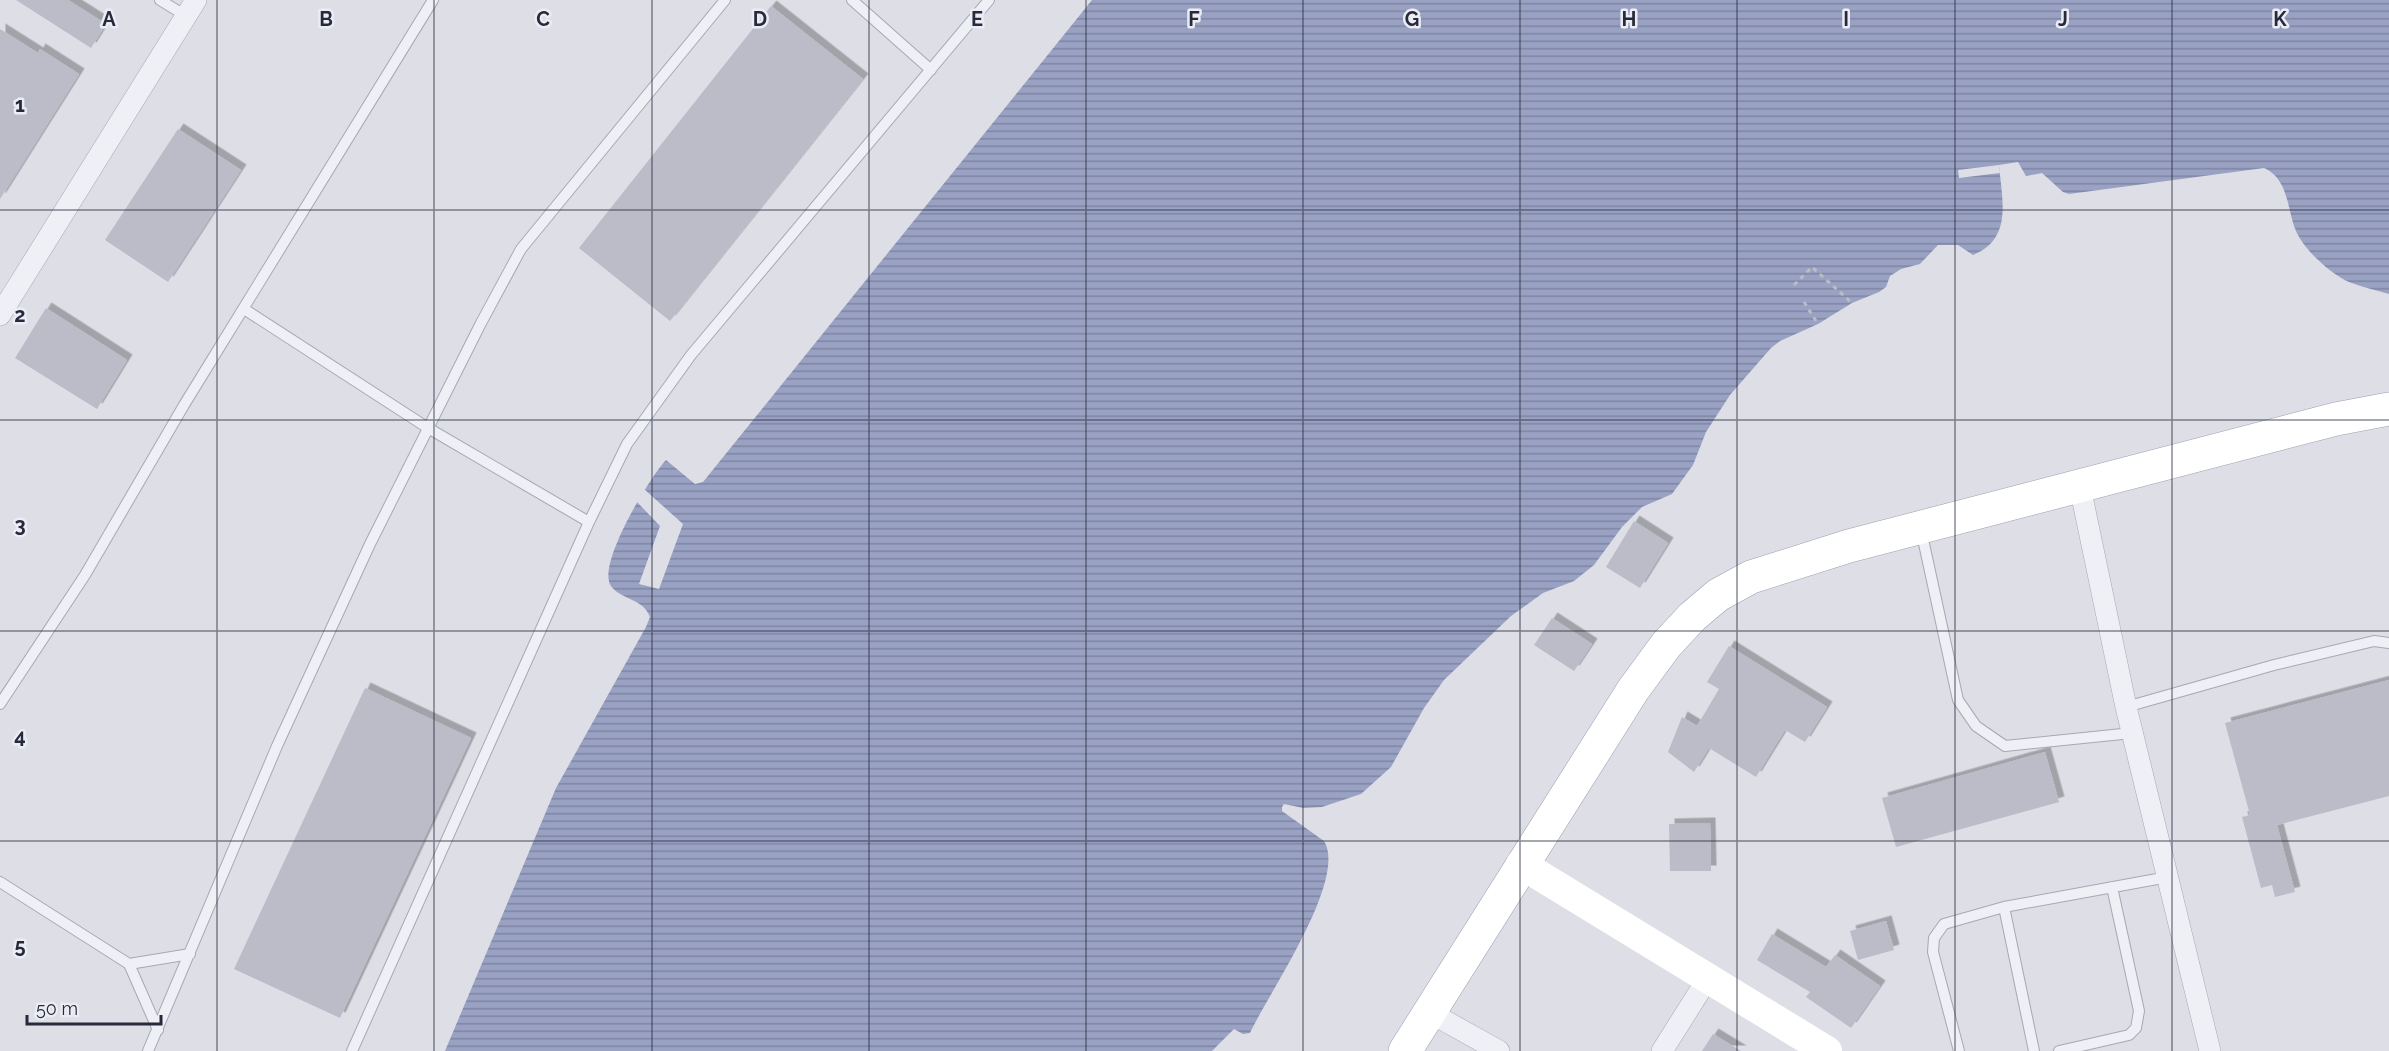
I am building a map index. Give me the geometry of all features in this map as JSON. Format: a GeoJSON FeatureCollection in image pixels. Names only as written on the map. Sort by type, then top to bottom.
{"type":"FeatureCollection","features":[{"type":"Feature","properties":{"kind":"main road"},"geometry":{"type":"LineString","coordinates":[[1405,1051],[1633,690],[1666,645],[1692,617],[1718,596],[1750,577],[1807,558],[2336,418],[2389,409]]}},
{"type":"Feature","properties":{"kind":"street"},"geometry":{"type":"LineString","coordinates":[[2,308],[191,8]]}},
{"type":"Feature","properties":{"kind":"street"},"geometry":{"type":"LineString","coordinates":[[2080,487],[2126,707],[2210,1051]]}},
{"type":"Feature","properties":{"kind":"street"},"geometry":{"type":"LineString","coordinates":[[1521,864],[1827,1051]]}},
{"type":"Feature","properties":{"kind":"street"},"geometry":{"type":"LineString","coordinates":[[1662,1051],[1708,978]]}},
{"type":"Feature","properties":{"kind":"street"},"geometry":{"type":"LineString","coordinates":[[1429,1012],[1498,1051]]}},
{"type":"Feature","properties":{"kind":"lane"},"geometry":{"type":"LineString","coordinates":[[160,0],[191,8]]}},
{"type":"Feature","properties":{"kind":"lane"},"geometry":{"type":"LineString","coordinates":[[0,704],[85,575],[244,309],[434,0]]}},
{"type":"Feature","properties":{"kind":"lane"},"geometry":{"type":"LineString","coordinates":[[148,1051],[277,746],[370,544],[521,249],[725,0]]}},
{"type":"Feature","properties":{"kind":"lane"},"geometry":{"type":"LineString","coordinates":[[852,0],[931,70]]}},
{"type":"Feature","properties":{"kind":"lane"},"geometry":{"type":"LineString","coordinates":[[352,1051],[589,522],[627,444],[691,355],[989,0]]}},
{"type":"Feature","properties":{"kind":"lane"},"geometry":{"type":"LineString","coordinates":[[244,309],[428,428],[589,522]]}},
{"type":"Feature","properties":{"kind":"lane"},"geometry":{"type":"LineString","coordinates":[[1920,527],[1958,700],[1976,726],[2005,746],[2132,733]]}},
{"type":"Feature","properties":{"kind":"lane"},"geometry":{"type":"LineString","coordinates":[[2126,707],[2274,665],[2374,641],[2389,643]]}},
{"type":"Feature","properties":{"kind":"lane"},"geometry":{"type":"LineString","coordinates":[[1959,1051],[1933,952],[1934,938],[1944,924],[2004,908],[2168,877]]}},
{"type":"Feature","properties":{"kind":"lane"},"geometry":{"type":"LineString","coordinates":[[0,882],[129,964],[158,1030]]}},
{"type":"Feature","properties":{"kind":"lane"},"geometry":{"type":"LineString","coordinates":[[2059,1051],[2129,1035],[2136,1028],[2139,1011],[2112,887]]}},
{"type":"Feature","properties":{"kind":"lane"},"geometry":{"type":"LineString","coordinates":[[2004,908],[2034,1051]]}},
{"type":"Feature","properties":{"kind":"lane"},"geometry":{"type":"LineString","coordinates":[[129,964],[190,954]]}},
{"type":"Feature","properties":{"kind":"path"},"geometry":{"type":"LineString","coordinates":[[1794,285],[1812,267],[1852,303]]}},
{"type":"Feature","properties":{"kind":"path"},"geometry":{"type":"LineString","coordinates":[[1804,302],[1818,324]]}},
{"type":"Feature","properties":{"kind":"water"},"geometry":{"type":"Polygon","coordinates":[[[1092,0],[2389,0],[2389,294],[2354,284],[2342,278],[2326,267],[2305,246],[2293,223],[2283,187],[2272,173],[2264,168],[2069,194],[2063,192],[2042,173],[2026,176],[2018,162],[1999,165],[2002,217],[2000,229],[1986,248],[1973,255],[1958,245],[1938,245],[1920,264],[1901,269],[1890,276],[1886,287],[1879,292],[1852,303],[1818,324],[1780,341],[1771,348],[1730,395],[1706,432],[1693,465],[1672,494],[1642,507],[1622,527],[1594,565],[1574,581],[1543,593],[1511,616],[1444,680],[1424,708],[1391,767],[1361,794],[1322,807],[1303,808],[1284,804],[1282,811],[1324,841],[1328,859],[1325,882],[1303,937],[1250,1033],[1243,1034],[1234,1029],[1212,1051],[445,1051],[556,788],[650,617],[642,606],[615,591],[608,575],[618,541],[658,469],[666,460],[695,484],[703,482],[1092,0]]]}},
{"type":"Feature","properties":{"kind":"pier"},"geometry":{"type":"Polygon","coordinates":[[[1999,165],[2000,173],[1959,178],[1958,170],[1999,165]]]}},
{"type":"Feature","properties":{"kind":"pier"},"geometry":{"type":"Polygon","coordinates":[[[644,489],[683,524],[659,589],[639,584],[660,526],[637,502],[644,489]]]}},
{"type":"Feature","properties":{"kind":"building"},"geometry":{"type":"Polygon","coordinates":[[[16,0],[68,0],[106,24],[91,48],[16,0]]]}},
{"type":"Feature","properties":{"kind":"building"},"geometry":{"type":"Polygon","coordinates":[[[771,6],[863,79],[670,321],[579,248],[771,6]]]}},
{"type":"Feature","properties":{"kind":"building"},"geometry":{"type":"Polygon","coordinates":[[[0,29],[38,53],[40,49],[79,74],[0,199],[0,29]]]}},
{"type":"Feature","properties":{"kind":"building"},"geometry":{"type":"Polygon","coordinates":[[[178,129],[241,170],[168,282],[105,240],[178,129]]]}},
{"type":"Feature","properties":{"kind":"building"},"geometry":{"type":"Polygon","coordinates":[[[46,308],[127,360],[97,409],[15,358],[46,308]]]}},
{"type":"Feature","properties":{"kind":"building"},"geometry":{"type":"Polygon","coordinates":[[[1634,521],[1668,543],[1640,588],[1606,567],[1634,521]]]}},
{"type":"Feature","properties":{"kind":"building"},"geometry":{"type":"Polygon","coordinates":[[[1552,618],[1592,644],[1574,671],[1534,645],[1552,618]]]}},
{"type":"Feature","properties":{"kind":"building"},"geometry":{"type":"Polygon","coordinates":[[[1729,646],[1827,707],[1805,742],[1785,730],[1756,777],[1709,748],[1694,772],[1668,752],[1682,717],[1697,726],[1719,689],[1707,682],[1729,646]]]}},
{"type":"Feature","properties":{"kind":"building"},"geometry":{"type":"Polygon","coordinates":[[[2389,680],[2389,796],[2277,825],[2295,892],[2275,897],[2272,885],[2261,888],[2242,817],[2250,815],[2225,723],[2389,680]]]}},
{"type":"Feature","properties":{"kind":"building"},"geometry":{"type":"Polygon","coordinates":[[[365,688],[471,738],[340,1018],[234,969],[365,688]]]}},
{"type":"Feature","properties":{"kind":"building"},"geometry":{"type":"Polygon","coordinates":[[[2045,752],[2059,802],[1896,847],[1882,798],[2045,752]]]}},
{"type":"Feature","properties":{"kind":"building"},"geometry":{"type":"Polygon","coordinates":[[[1710,823],[1711,871],[1670,871],[1669,824],[1710,823]]]}},
{"type":"Feature","properties":{"kind":"building"},"geometry":{"type":"Polygon","coordinates":[[[1886,921],[1894,950],[1858,960],[1850,931],[1886,921]]]}},
{"type":"Feature","properties":{"kind":"building"},"geometry":{"type":"Polygon","coordinates":[[[1772,934],[1826,967],[1835,955],[1880,986],[1851,1028],[1806,997],[1810,992],[1757,960],[1772,934]]]}},
{"type":"Feature","properties":{"kind":"building"},"geometry":{"type":"Polygon","coordinates":[[[1713,1034],[1741,1051],[1702,1051],[1713,1034]]]}}]}
